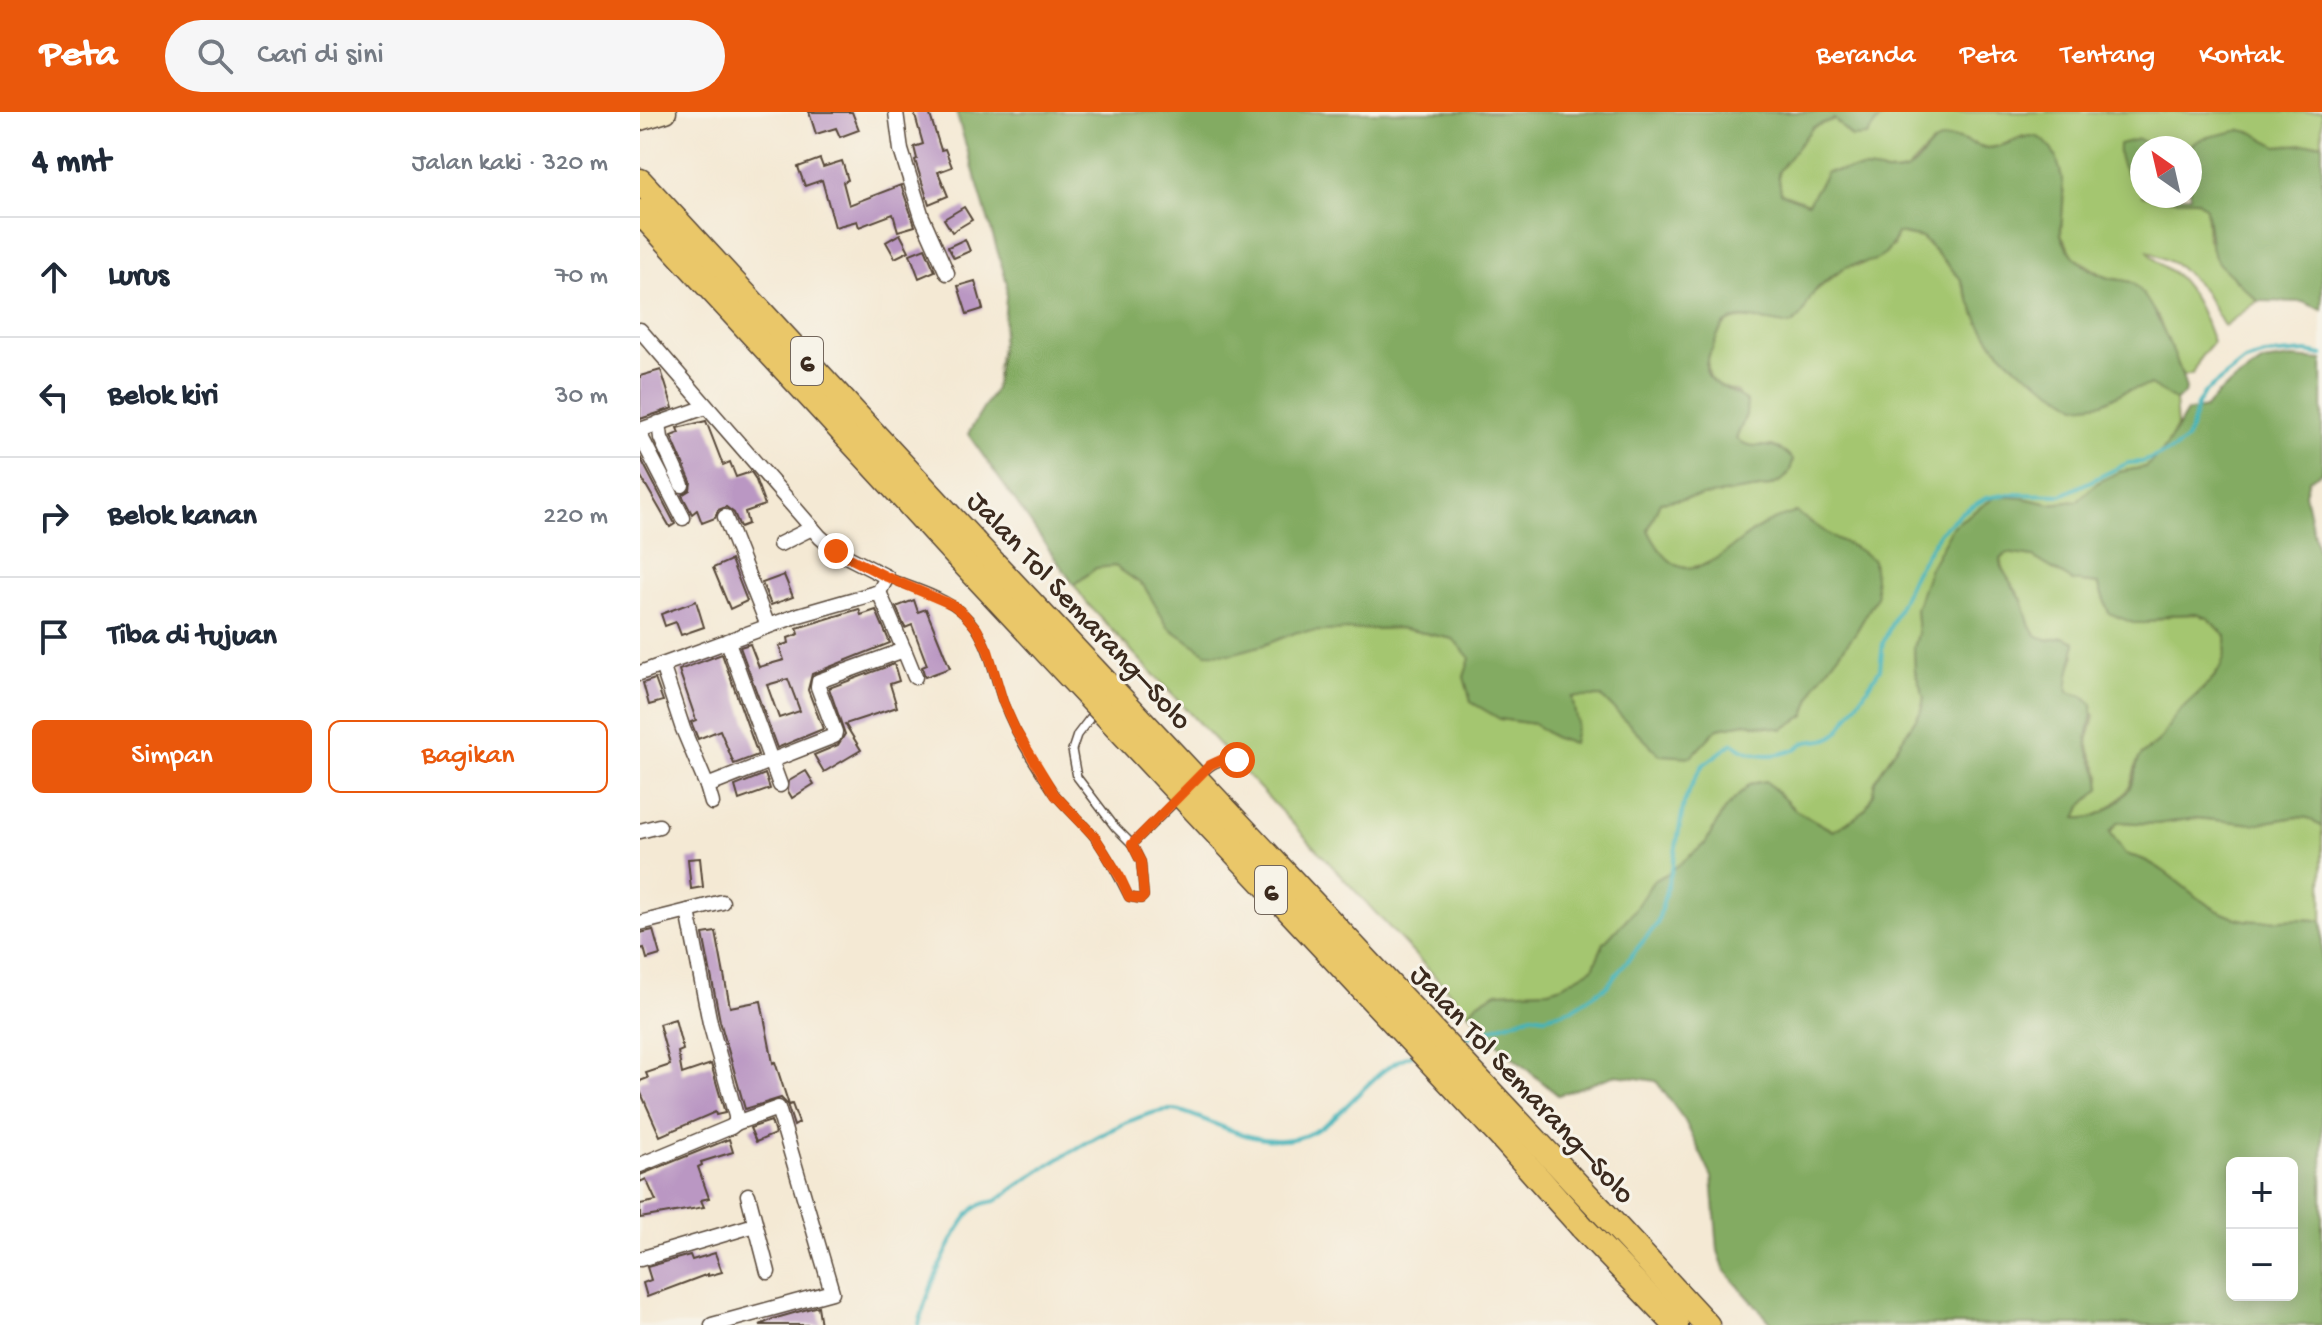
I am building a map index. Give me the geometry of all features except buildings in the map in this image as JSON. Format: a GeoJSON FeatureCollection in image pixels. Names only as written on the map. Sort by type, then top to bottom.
{"type":"FeatureCollection","features":[{"type":"Feature","properties":{"kind":"highway","name":"Jalan Tol Semarang–Solo"},"geometry":{"type":"LineString","coordinates":[[640,181],[965,548],[1582,1227],[1676,1325]]}},
{"type":"Feature","properties":{"kind":"highway","name":"Jalan Tol Semarang–Solo"},"geometry":{"type":"LineString","coordinates":[[640,212],[1601,1210],[1707,1325]]}},
{"type":"Feature","properties":{"kind":"street"},"geometry":{"type":"LineString","coordinates":[[640,120],[666,112]]}},
{"type":"Feature","properties":{"kind":"street"},"geometry":{"type":"LineString","coordinates":[[896,112],[901,150],[922,217],[947,273]]}},
{"type":"Feature","properties":{"kind":"street"},"geometry":{"type":"LineString","coordinates":[[640,330],[812,528],[836,551],[887,577],[879,592],[768,626],[640,673]]}},
{"type":"Feature","properties":{"kind":"street"},"geometry":{"type":"LineString","coordinates":[[683,518],[640,433],[706,407]]}},
{"type":"Feature","properties":{"kind":"street"},"geometry":{"type":"LineString","coordinates":[[659,423],[661,438],[682,485]]}},
{"type":"Feature","properties":{"kind":"street"},"geometry":{"type":"LineString","coordinates":[[725,517],[768,626]]}},
{"type":"Feature","properties":{"kind":"street"},"geometry":{"type":"LineString","coordinates":[[780,544],[812,528]]}},
{"type":"Feature","properties":{"kind":"street"},"geometry":{"type":"LineString","coordinates":[[879,592],[915,677]]}},
{"type":"Feature","properties":{"kind":"street"},"geometry":{"type":"LineString","coordinates":[[728,642],[780,785]]}},
{"type":"Feature","properties":{"kind":"street"},"geometry":{"type":"LineString","coordinates":[[707,786],[835,735],[818,687],[819,681],[904,650]]}},
{"type":"Feature","properties":{"kind":"street"},"geometry":{"type":"LineString","coordinates":[[662,665],[712,803]]}},
{"type":"Feature","properties":{"kind":"street"},"geometry":{"type":"LineString","coordinates":[[640,831],[659,826]]}},
{"type":"Feature","properties":{"kind":"street"},"geometry":{"type":"LineString","coordinates":[[640,923],[722,902]]}},
{"type":"Feature","properties":{"kind":"street"},"geometry":{"type":"LineString","coordinates":[[688,911],[710,1023],[736,1123]]}},
{"type":"Feature","properties":{"kind":"street"},"geometry":{"type":"LineString","coordinates":[[640,1165],[778,1108],[832,1292],[712,1325]]}},
{"type":"Feature","properties":{"kind":"street"},"geometry":{"type":"LineString","coordinates":[[748,1195],[768,1272]]}},
{"type":"Feature","properties":{"kind":"street"},"geometry":{"type":"LineString","coordinates":[[640,1259],[755,1225]]}},
{"type":"Feature","properties":{"kind":"lane"},"geometry":{"type":"LineString","coordinates":[[887,577],[953,605],[977,629],[988,651],[1003,702],[1015,729],[1055,795],[1095,837],[1129,897],[1141,899],[1144,896],[1141,862],[1132,844],[1105,815],[1077,777],[1072,750],[1077,735],[1090,718]]}},
{"type":"Feature","properties":{"kind":"lane"},"geometry":{"type":"LineString","coordinates":[[1132,844],[1210,765],[1223,759],[1237,760]]}},
{"type":"Feature","properties":{"kind":"green space"},"geometry":{"type":"Polygon","coordinates":[[[956,112],[1890,112],[1876,123],[1867,136],[1852,137],[1834,119],[1813,127],[1778,172],[1781,193],[1808,203],[1827,172],[1863,169],[1889,173],[1905,171],[1915,165],[1930,147],[1946,138],[1987,148],[2032,136],[2047,144],[2060,170],[2063,193],[2061,232],[2064,242],[2076,258],[2098,274],[2132,283],[2140,290],[2164,332],[2186,390],[2175,400],[2150,385],[2125,391],[2103,403],[2077,406],[2014,365],[1995,346],[1980,324],[1960,278],[1923,238],[1897,233],[1891,246],[1878,259],[1848,266],[1824,283],[1815,291],[1800,317],[1790,325],[1746,318],[1729,321],[1721,328],[1709,355],[1707,373],[1747,402],[1746,415],[1736,439],[1786,453],[1793,460],[1790,471],[1781,481],[1767,487],[1660,502],[1648,530],[1662,553],[1677,565],[1691,568],[1705,565],[1767,523],[1796,512],[1873,560],[1877,596],[1856,632],[1816,684],[1805,715],[1783,729],[1746,723],[1718,728],[1691,757],[1660,755],[1602,697],[1572,697],[1577,723],[1573,743],[1555,738],[1534,724],[1500,719],[1471,702],[1464,677],[1470,658],[1453,639],[1400,628],[1297,632],[1231,654],[1206,653],[1168,627],[1144,586],[1115,566],[1096,568],[1074,585],[968,434],[995,389],[1007,283],[956,112]]]}},
{"type":"Feature","properties":{"kind":"green space"},"geometry":{"type":"Polygon","coordinates":[[[1890,112],[2322,112],[2322,143],[2277,146],[2254,133],[2202,139],[2202,136],[2130,136],[2130,208],[2202,208],[2202,205],[2206,208],[2208,239],[2219,263],[2258,301],[2224,326],[2202,288],[2179,266],[2148,251],[2187,287],[2213,342],[2200,358],[2193,374],[2183,376],[2158,317],[2131,282],[2106,277],[2074,257],[2061,234],[2064,192],[2023,136],[1987,148],[1957,138],[1933,143],[1906,171],[1894,173],[1866,169],[1808,204],[1781,193],[1778,172],[1813,127],[1835,119],[1852,137],[1890,112]]]}},
{"type":"Feature","properties":{"kind":"green space"},"geometry":{"type":"Polygon","coordinates":[[[2241,130],[2254,133],[2277,146],[2322,143],[2322,310],[2303,302],[2258,301],[2218,263],[2212,251],[2206,208],[2202,205],[2203,138],[2241,130]]]}},
{"type":"Feature","properties":{"kind":"green space"},"geometry":{"type":"Polygon","coordinates":[[[2130,141],[2130,177],[2120,157],[2119,144],[2130,141]]]}},
{"type":"Feature","properties":{"kind":"green space"},"geometry":{"type":"Polygon","coordinates":[[[1897,233],[1922,238],[1960,278],[1980,324],[1995,346],[2014,365],[2103,403],[2125,391],[2150,385],[2175,400],[2177,426],[2165,448],[2146,467],[2119,472],[2097,483],[2077,501],[2050,504],[1997,496],[1953,526],[1916,609],[1918,634],[1914,648],[1915,670],[1924,697],[1921,711],[1875,780],[1866,808],[1833,831],[1795,810],[1766,781],[1750,784],[1724,810],[1705,844],[1667,874],[1654,880],[1633,912],[1604,943],[1593,968],[1562,986],[1549,990],[1497,992],[1477,1003],[1469,1013],[1087,603],[1074,585],[1096,568],[1115,566],[1144,586],[1155,604],[1264,645],[1297,632],[1400,628],[1454,639],[1471,658],[1464,677],[1500,719],[1534,724],[1555,738],[1577,723],[1571,697],[1602,697],[1626,719],[1717,728],[1746,723],[1783,729],[1805,715],[1816,684],[1856,632],[1877,596],[1859,550],[1831,536],[1796,512],[1722,557],[1692,567],[1680,567],[1665,557],[1648,531],[1659,502],[1767,487],[1773,446],[1746,447],[1736,439],[1746,415],[1737,392],[1719,385],[1710,376],[1710,352],[1721,329],[1730,321],[1739,319],[1764,321],[1813,293],[1847,266],[1860,265],[1893,246],[1897,233]]]}},
{"type":"Feature","properties":{"kind":"green space"},"geometry":{"type":"Polygon","coordinates":[[[2291,358],[2322,360],[2322,472],[2309,480],[2305,494],[2317,549],[2322,556],[2322,827],[2308,818],[2296,817],[2254,824],[2196,818],[2157,824],[2118,822],[2110,832],[2125,854],[2155,865],[2199,899],[2223,913],[2247,920],[2322,921],[2322,1325],[1773,1325],[1725,1271],[1718,1251],[1712,1177],[1685,1121],[1656,1081],[1616,1075],[1558,1095],[1504,1050],[1469,1013],[1477,1003],[1497,992],[1549,990],[1593,968],[1604,943],[1633,912],[1654,880],[1667,874],[1705,844],[1724,810],[1750,784],[1766,781],[1795,810],[1833,831],[1856,817],[1866,808],[1875,780],[1921,711],[1924,697],[1915,671],[1914,648],[1918,634],[1916,609],[1929,570],[1953,526],[1997,496],[2050,504],[2077,501],[2097,483],[2119,472],[2146,467],[2165,448],[2187,412],[2205,408],[2223,389],[2263,362],[2291,358]],[[2007,553],[2000,559],[2001,567],[2022,601],[2030,626],[2037,636],[2049,640],[2063,637],[2075,642],[2068,692],[2082,696],[2092,704],[2087,744],[2100,782],[2100,789],[2081,807],[2076,818],[2084,818],[2101,813],[2124,796],[2133,781],[2140,757],[2159,741],[2176,715],[2218,672],[2226,650],[2226,636],[2208,618],[2196,614],[2171,615],[2146,623],[2133,623],[2109,613],[2098,584],[2073,581],[2033,557],[2007,553]]]}},
{"type":"Feature","properties":{"kind":"green space"},"geometry":{"type":"Polygon","coordinates":[[[2007,553],[2033,557],[2073,581],[2098,584],[2109,613],[2146,623],[2171,615],[2196,614],[2208,618],[2226,636],[2226,650],[2218,672],[2176,715],[2159,741],[2140,757],[2130,787],[2123,796],[2096,816],[2075,818],[2081,807],[2100,789],[2101,777],[2087,744],[2094,716],[2082,696],[2068,692],[2066,678],[2075,655],[2063,637],[2050,640],[2033,633],[2022,600],[2001,565],[2000,559],[2007,553]]]}},
{"type":"Feature","properties":{"kind":"green space"},"geometry":{"type":"Polygon","coordinates":[[[2196,818],[2254,824],[2308,818],[2322,827],[2322,921],[2247,920],[2223,913],[2199,899],[2155,865],[2125,854],[2110,832],[2118,822],[2157,824],[2196,818]]]}},
{"type":"Feature","properties":{"kind":"waterway"},"geometry":{"type":"LineString","coordinates":[[1457,1041],[1532,1015],[1545,1017],[1572,1009],[1607,986],[1657,924],[1672,869],[1684,803],[1703,765],[1733,743],[1762,755],[1778,754],[1794,750],[1804,743],[1825,740],[1839,731],[1880,669],[1883,643],[1915,572],[1940,532],[1961,513],[1986,498],[2009,494],[2062,495],[2128,463],[2142,462],[2174,449],[2185,441],[2204,393],[2245,361],[2265,355],[2307,352],[2322,355]]}},
{"type":"Feature","properties":{"kind":"waterway"},"geometry":{"type":"LineString","coordinates":[[919,1325],[942,1261],[969,1214],[980,1205],[996,1201],[1086,1143],[1140,1117],[1163,1111],[1180,1111],[1252,1137],[1267,1140],[1297,1138],[1328,1122],[1382,1072],[1414,1054]]}},
{"type":"Feature","properties":{"kind":"route"},"geometry":{"type":"LineString","coordinates":[[836,551],[953,605],[977,629],[988,651],[1003,702],[1015,729],[1055,795],[1095,837],[1129,897],[1141,899],[1144,896],[1141,862],[1132,844],[1210,765],[1223,759],[1237,760]]}}]}
